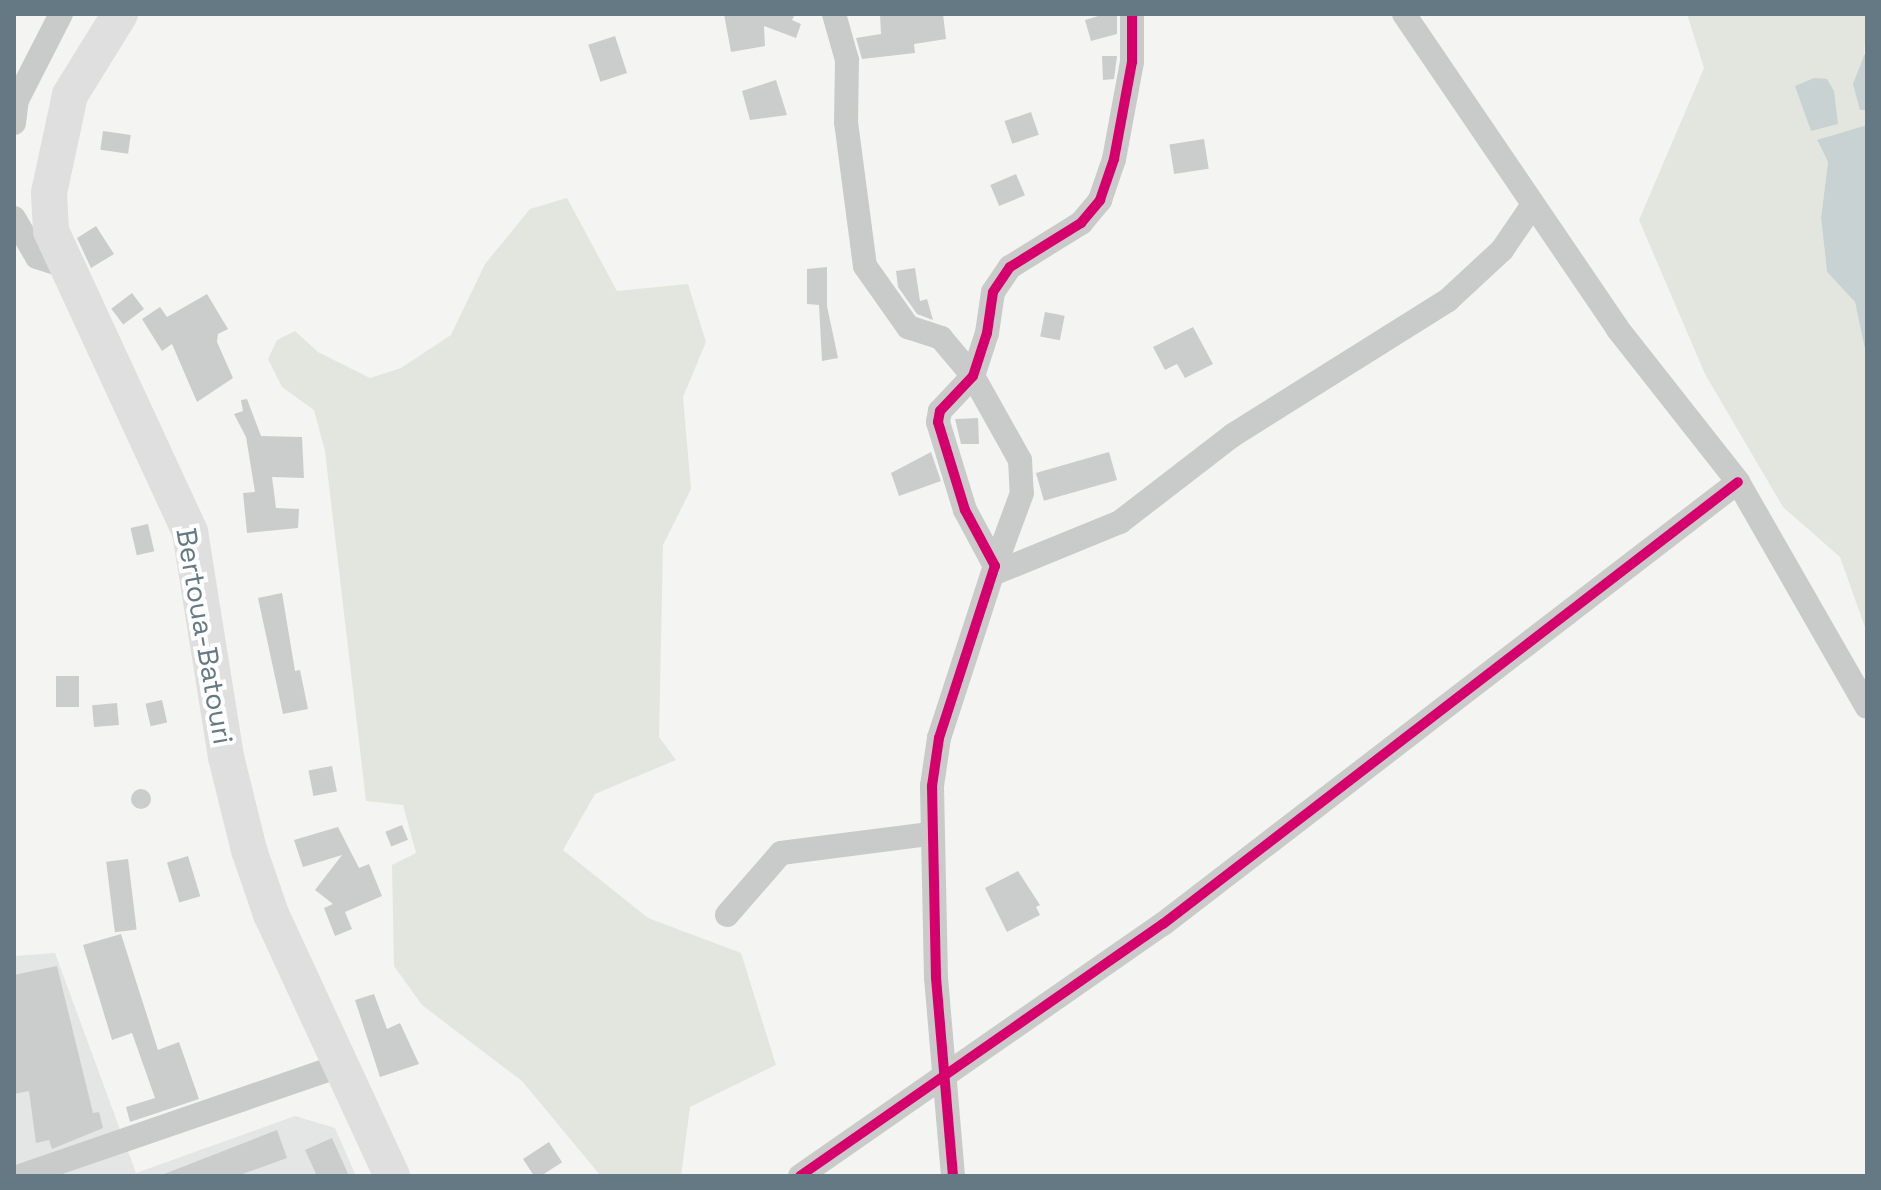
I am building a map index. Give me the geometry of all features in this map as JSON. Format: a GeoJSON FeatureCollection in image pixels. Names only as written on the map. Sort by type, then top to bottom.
{"type":"FeatureCollection","features":[{"type":"Feature","properties":{"kind":"highway","name":"Bertoua-Batouri"},"geometry":{"type":"LineString","coordinates":[[120,14],[70,95],[59,131],[48,211],[64,266],[190,532],[226,757],[249,850],[271,914],[392,1176]]}},
{"type":"Feature","properties":{"kind":"street"},"geometry":{"type":"LineString","coordinates":[[14,123],[17,100],[61,14]]}},
{"type":"Feature","properties":{"kind":"street"},"geometry":{"type":"LineString","coordinates":[[834,14],[847,60],[846,122],[865,266],[908,327],[941,338],[973,376],[1023,472],[1015,518],[939,738],[930,834],[936,978],[948,1075],[953,1176]]}},
{"type":"Feature","properties":{"kind":"street"},"geometry":{"type":"LineString","coordinates":[[995,570],[965,510],[938,422],[940,411],[973,376],[987,333],[993,292],[1010,267],[1081,223],[1100,200],[1114,159],[1132,62],[1132,14]]}},
{"type":"Feature","properties":{"kind":"street"},"geometry":{"type":"LineString","coordinates":[[1404,14],[1617,328],[1738,482],[1867,707]]}},
{"type":"Feature","properties":{"kind":"street"},"geometry":{"type":"LineString","coordinates":[[995,570],[1120,522],[1233,435],[1448,300],[1502,250],[1532,206]]}},
{"type":"Feature","properties":{"kind":"street"},"geometry":{"type":"LineString","coordinates":[[14,218],[37,257],[64,266]]}},
{"type":"Feature","properties":{"kind":"street"},"geometry":{"type":"LineString","coordinates":[[800,1176],[1163,924],[1738,482]]}},
{"type":"Feature","properties":{"kind":"street"},"geometry":{"type":"LineString","coordinates":[[727,915],[781,853],[930,834]]}},
{"type":"Feature","properties":{"kind":"street"},"geometry":{"type":"LineString","coordinates":[[20,1176],[340,1066]]}},
{"type":"Feature","properties":{"kind":"shaded area"},"geometry":{"type":"Polygon","coordinates":[[[1687,14],[1867,14],[1860,110],[1867,110],[1867,125],[1817,141],[1828,162],[1821,218],[1827,272],[1855,302],[1867,359],[1867,633],[1840,557],[1783,507],[1705,374],[1639,220],[1704,68],[1687,14]]]}},
{"type":"Feature","properties":{"kind":"shaded area"},"geometry":{"type":"Polygon","coordinates":[[[1867,48],[1867,110],[1860,110],[1853,84],[1867,48]]]}},
{"type":"Feature","properties":{"kind":"shaded area"},"geometry":{"type":"Polygon","coordinates":[[[1814,78],[1827,79],[1834,91],[1838,124],[1811,131],[1795,86],[1814,78]]]}},
{"type":"Feature","properties":{"kind":"shaded area"},"geometry":{"type":"Polygon","coordinates":[[[1867,125],[1867,359],[1855,302],[1827,272],[1821,218],[1828,162],[1817,140],[1867,125]]]}},
{"type":"Feature","properties":{"kind":"shaded area"},"geometry":{"type":"Polygon","coordinates":[[[567,198],[617,291],[688,284],[706,342],[683,397],[691,489],[663,545],[659,737],[676,760],[595,794],[563,850],[648,918],[741,953],[776,1065],[690,1107],[681,1176],[600,1175],[522,1081],[422,1005],[394,966],[392,865],[416,853],[403,805],[366,801],[325,451],[314,410],[282,387],[268,359],[277,340],[295,331],[318,352],[370,378],[401,368],[451,335],[485,264],[530,209],[567,198]]]}},
{"type":"Feature","properties":{"kind":"shaded area"},"geometry":{"type":"Polygon","coordinates":[[[55,953],[136,1173],[295,1116],[335,1128],[356,1176],[14,1176],[14,956],[55,953]]]}},
{"type":"Feature","properties":{"kind":"building"},"geometry":{"type":"Polygon","coordinates":[[[724,14],[795,14],[792,20],[801,24],[796,38],[764,26],[765,46],[731,52],[724,14]]]}},
{"type":"Feature","properties":{"kind":"building"},"geometry":{"type":"Polygon","coordinates":[[[943,14],[946,39],[914,44],[915,53],[862,59],[856,38],[881,34],[880,15],[943,14]]]}},
{"type":"Feature","properties":{"kind":"building"},"geometry":{"type":"Polygon","coordinates":[[[1117,14],[1117,34],[1091,41],[1085,20],[1117,14]]]}},
{"type":"Feature","properties":{"kind":"building"},"geometry":{"type":"Polygon","coordinates":[[[615,36],[627,73],[600,82],[588,45],[615,36]]]}},
{"type":"Feature","properties":{"kind":"building"},"geometry":{"type":"Polygon","coordinates":[[[1102,56],[1117,56],[1114,79],[1103,80],[1102,56]]]}},
{"type":"Feature","properties":{"kind":"building"},"geometry":{"type":"Polygon","coordinates":[[[776,80],[787,115],[750,120],[742,91],[776,80]]]}},
{"type":"Feature","properties":{"kind":"building"},"geometry":{"type":"Polygon","coordinates":[[[1031,112],[1039,135],[1012,144],[1005,121],[1031,112]]]}},
{"type":"Feature","properties":{"kind":"building"},"geometry":{"type":"Polygon","coordinates":[[[103,131],[131,135],[128,154],[100,150],[103,131]]]}},
{"type":"Feature","properties":{"kind":"building"},"geometry":{"type":"Polygon","coordinates":[[[1204,139],[1209,169],[1174,174],[1169,144],[1204,139]]]}},
{"type":"Feature","properties":{"kind":"building"},"geometry":{"type":"Polygon","coordinates":[[[1016,174],[1025,195],[999,206],[990,185],[1016,174]]]}},
{"type":"Feature","properties":{"kind":"building"},"geometry":{"type":"Polygon","coordinates":[[[96,226],[114,254],[91,268],[77,238],[96,226]]]}},
{"type":"Feature","properties":{"kind":"building"},"geometry":{"type":"Polygon","coordinates":[[[827,267],[827,306],[838,358],[822,361],[819,305],[807,304],[807,269],[827,267]]]}},
{"type":"Feature","properties":{"kind":"building"},"geometry":{"type":"Polygon","coordinates":[[[915,268],[920,301],[927,299],[933,320],[917,314],[898,287],[896,271],[915,268]]]}},
{"type":"Feature","properties":{"kind":"building"},"geometry":{"type":"Polygon","coordinates":[[[132,293],[144,309],[123,325],[111,309],[132,293]]]}},
{"type":"Feature","properties":{"kind":"building"},"geometry":{"type":"Polygon","coordinates":[[[207,294],[228,329],[218,334],[217,342],[233,378],[197,402],[172,344],[162,351],[142,319],[160,307],[167,317],[207,294]]]}},
{"type":"Feature","properties":{"kind":"building"},"geometry":{"type":"Polygon","coordinates":[[[1045,312],[1065,316],[1060,340],[1040,337],[1045,312]]]}},
{"type":"Feature","properties":{"kind":"building"},"geometry":{"type":"Polygon","coordinates":[[[1193,327],[1213,364],[1185,378],[1177,364],[1165,370],[1153,347],[1193,327]]]}},
{"type":"Feature","properties":{"kind":"building"},"geometry":{"type":"Polygon","coordinates":[[[247,399],[261,436],[302,437],[304,478],[272,477],[276,508],[299,509],[298,528],[247,533],[243,493],[255,492],[246,437],[234,414],[243,411],[241,400],[247,399]]]}},
{"type":"Feature","properties":{"kind":"building"},"geometry":{"type":"Polygon","coordinates":[[[978,418],[979,444],[961,444],[955,419],[978,418]]]}},
{"type":"Feature","properties":{"kind":"building"},"geometry":{"type":"Polygon","coordinates":[[[931,452],[941,481],[899,496],[891,473],[931,452]]]}},
{"type":"Feature","properties":{"kind":"building"},"geometry":{"type":"Polygon","coordinates":[[[1109,452],[1117,480],[1044,501],[1036,473],[1109,452]]]}},
{"type":"Feature","properties":{"kind":"building"},"geometry":{"type":"Polygon","coordinates":[[[148,524],[154,551],[137,555],[130,528],[148,524]]]}},
{"type":"Feature","properties":{"kind":"building"},"geometry":{"type":"Polygon","coordinates":[[[282,593],[295,671],[300,670],[308,709],[283,714],[258,598],[282,593]]]}},
{"type":"Feature","properties":{"kind":"building"},"geometry":{"type":"Polygon","coordinates":[[[56,676],[79,676],[79,707],[56,707],[56,676]]]}},
{"type":"Feature","properties":{"kind":"building"},"geometry":{"type":"Polygon","coordinates":[[[162,700],[167,722],[151,726],[145,704],[162,700]]]}},
{"type":"Feature","properties":{"kind":"building"},"geometry":{"type":"Polygon","coordinates":[[[117,703],[119,725],[94,727],[92,705],[117,703]]]}},
{"type":"Feature","properties":{"kind":"building"},"geometry":{"type":"Polygon","coordinates":[[[332,766],[337,792],[313,796],[308,771],[332,766]]]}},
{"type":"Feature","properties":{"kind":"building"},"geometry":{"type":"Polygon","coordinates":[[[137,789],[145,789],[151,799],[145,809],[137,809],[131,803],[131,795],[137,789]]]}},
{"type":"Feature","properties":{"kind":"building"},"geometry":{"type":"Polygon","coordinates":[[[402,825],[408,840],[391,847],[385,832],[402,825]]]}},
{"type":"Feature","properties":{"kind":"building"},"geometry":{"type":"Polygon","coordinates":[[[338,827],[359,868],[369,864],[382,896],[345,912],[352,929],[335,936],[324,908],[333,904],[315,890],[342,855],[303,867],[294,840],[338,827]]]}},
{"type":"Feature","properties":{"kind":"building"},"geometry":{"type":"Polygon","coordinates":[[[188,856],[200,896],[179,903],[167,862],[188,856]]]}},
{"type":"Feature","properties":{"kind":"building"},"geometry":{"type":"Polygon","coordinates":[[[128,859],[137,929],[115,932],[106,862],[128,859]]]}},
{"type":"Feature","properties":{"kind":"building"},"geometry":{"type":"Polygon","coordinates":[[[1018,871],[1040,905],[1036,907],[1040,915],[1007,932],[985,888],[1018,871]]]}},
{"type":"Feature","properties":{"kind":"building"},"geometry":{"type":"Polygon","coordinates":[[[121,934],[158,1050],[179,1042],[199,1099],[130,1122],[126,1107],[155,1098],[132,1033],[112,1040],[83,945],[121,934]]]}},
{"type":"Feature","properties":{"kind":"building"},"geometry":{"type":"Polygon","coordinates":[[[57,966],[93,1113],[99,1112],[103,1128],[52,1149],[49,1140],[36,1143],[29,1091],[14,1094],[14,975],[57,966]]]}},
{"type":"Feature","properties":{"kind":"building"},"geometry":{"type":"Polygon","coordinates":[[[374,994],[387,1029],[400,1023],[419,1064],[380,1077],[355,1000],[374,994]]]}},
{"type":"Feature","properties":{"kind":"building"},"geometry":{"type":"Polygon","coordinates":[[[277,1130],[287,1158],[237,1176],[159,1176],[277,1130]]]}},
{"type":"Feature","properties":{"kind":"building"},"geometry":{"type":"Polygon","coordinates":[[[332,1138],[349,1176],[317,1176],[305,1150],[332,1138]]]}},
{"type":"Feature","properties":{"kind":"building"},"geometry":{"type":"Polygon","coordinates":[[[549,1142],[562,1162],[541,1176],[534,1176],[523,1159],[549,1142]]]}},
{"type":"Feature","properties":{"kind":"cycle path"},"geometry":{"type":"LineString","coordinates":[[953,1176],[936,978],[932,786],[939,738],[995,566],[965,510],[938,422],[940,411],[973,376],[987,333],[993,292],[1010,267],[1081,223],[1100,200],[1114,159],[1132,62],[1132,14]]}},
{"type":"Feature","properties":{"kind":"cycle path"},"geometry":{"type":"LineString","coordinates":[[800,1176],[1163,924],[1738,482]]}}]}
